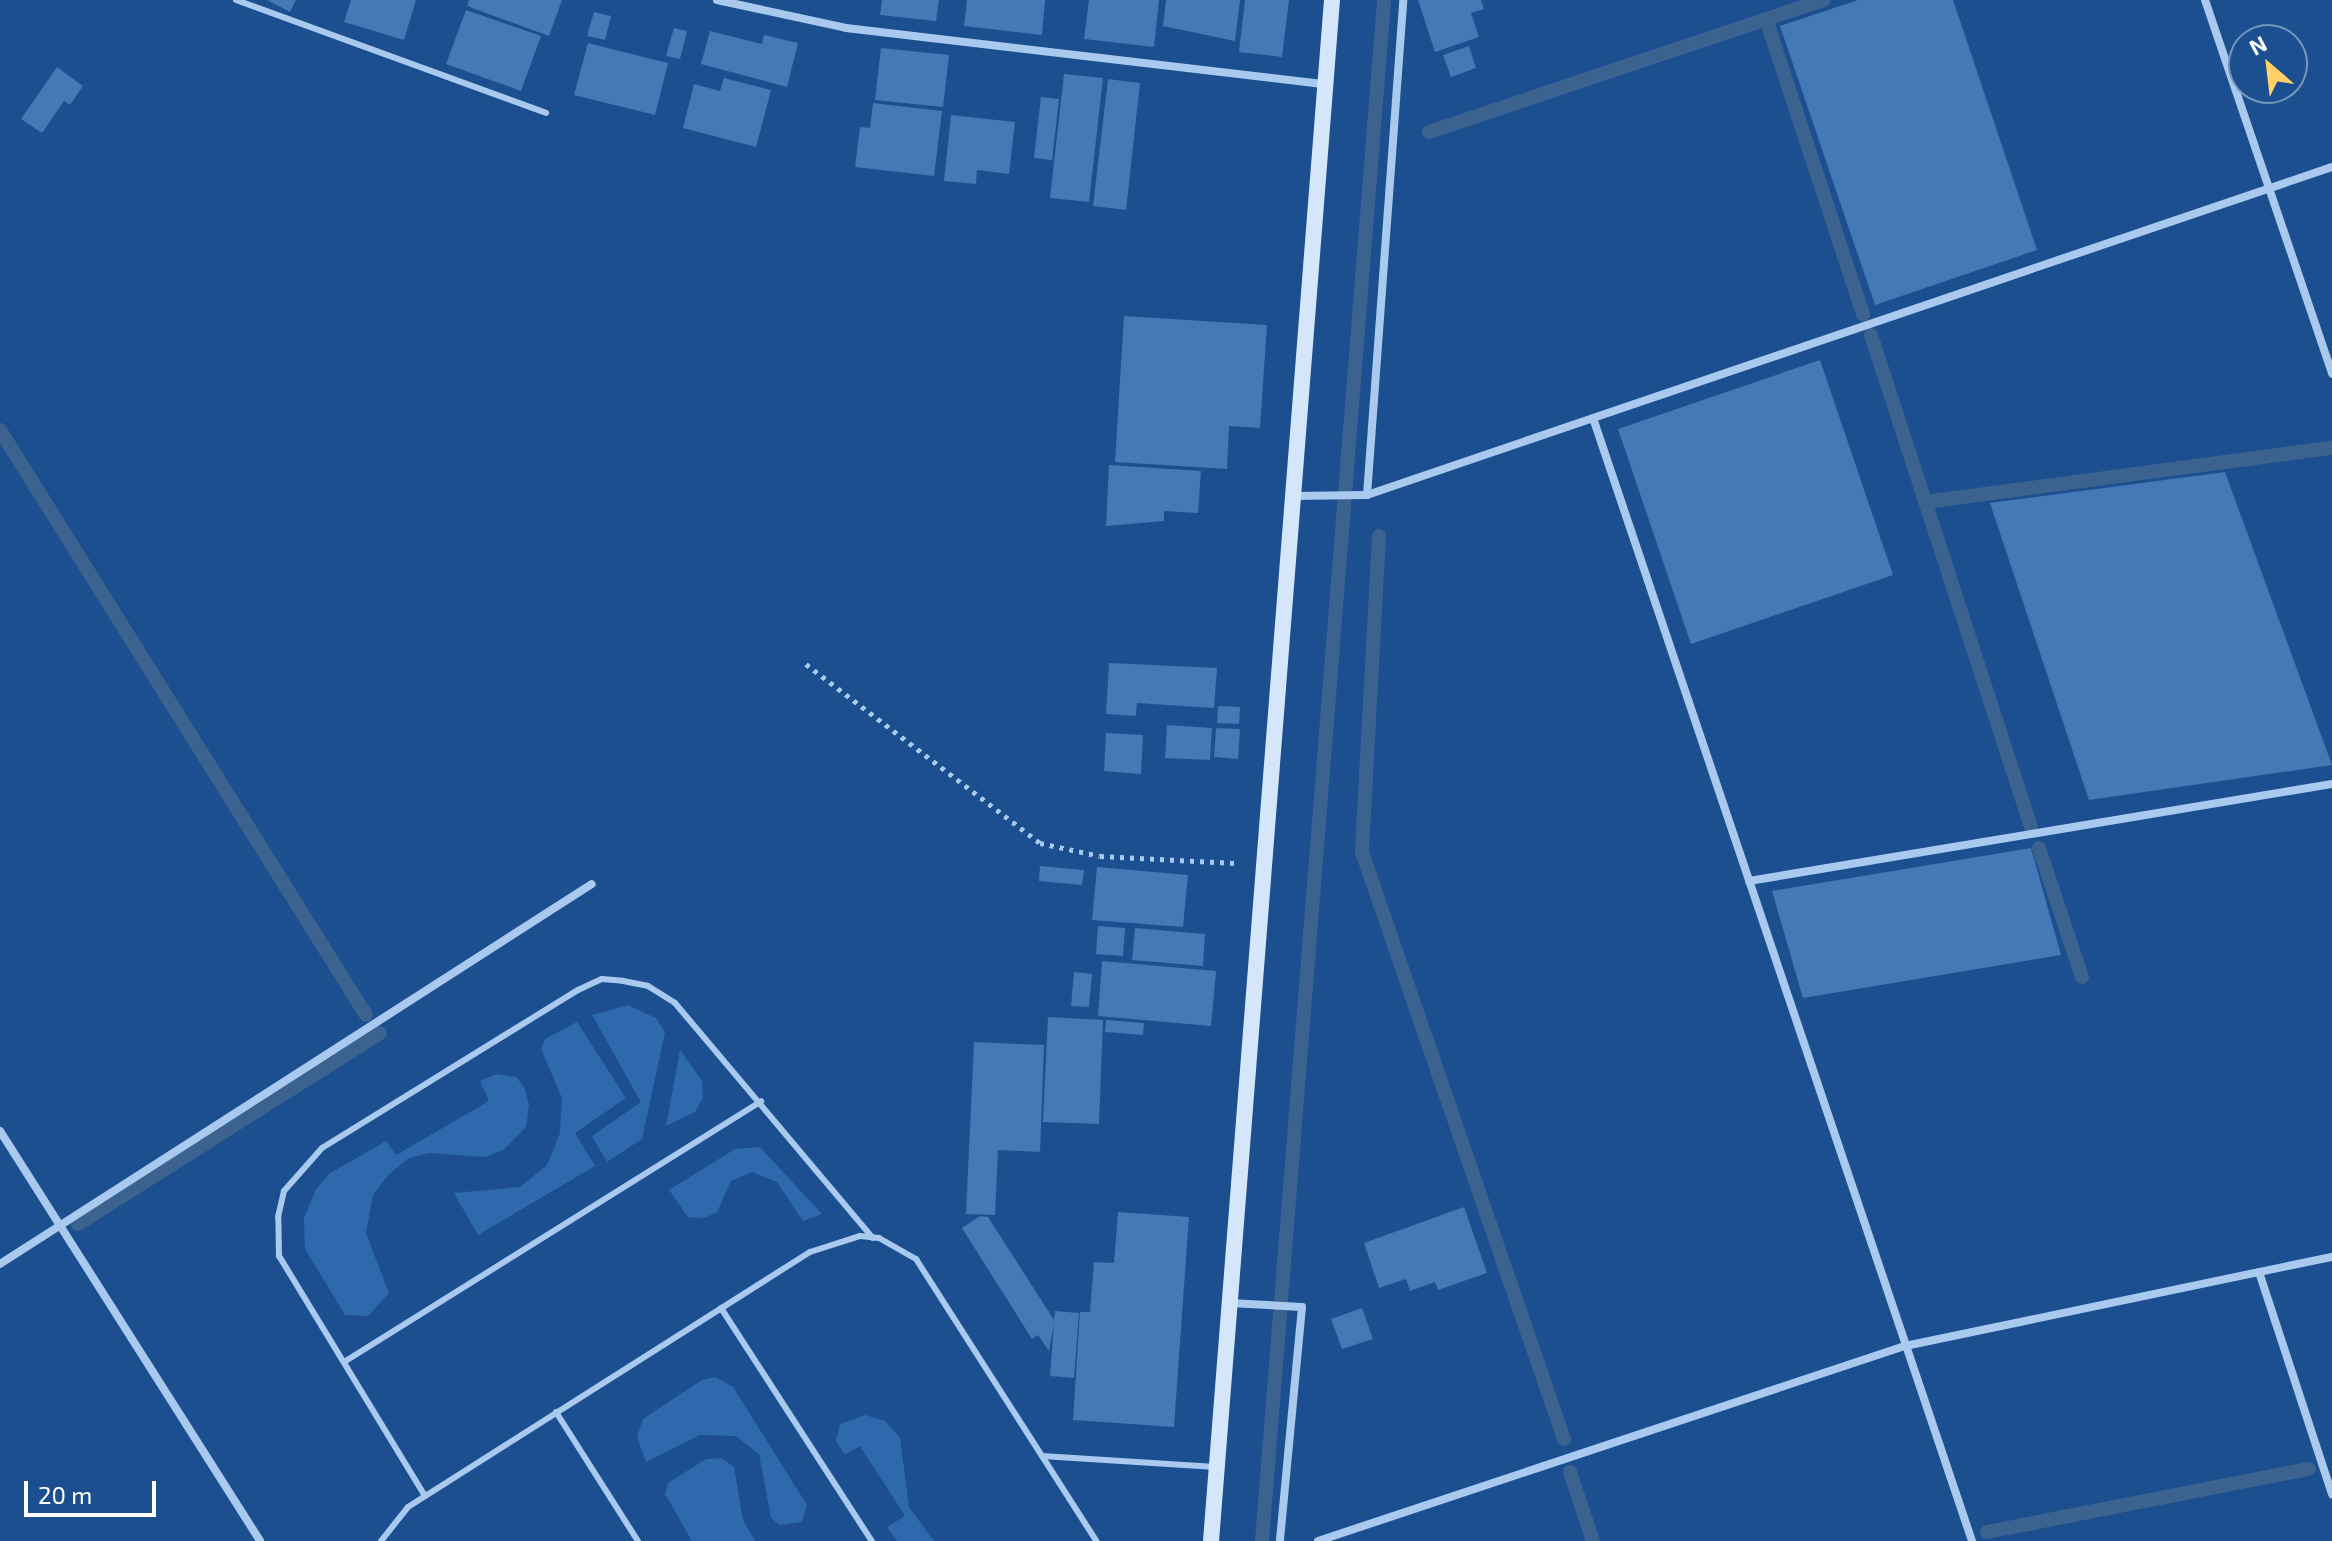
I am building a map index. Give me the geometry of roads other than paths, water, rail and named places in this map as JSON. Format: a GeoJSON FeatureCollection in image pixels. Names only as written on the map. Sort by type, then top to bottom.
{"type":"FeatureCollection","features":[{"type":"Feature","properties":{"kind":"street"},"geometry":{"type":"LineString","coordinates":[[717,0],[846,28],[1325,84]]}},
{"type":"Feature","properties":{"kind":"street"},"geometry":{"type":"LineString","coordinates":[[1211,1541],[1332,0]]}},
{"type":"Feature","properties":{"kind":"street"},"geometry":{"type":"LineString","coordinates":[[1362,495],[1403,0]]}},
{"type":"Feature","properties":{"kind":"street"},"geometry":{"type":"LineString","coordinates":[[2205,0],[2332,374]]}},
{"type":"Feature","properties":{"kind":"street"},"geometry":{"type":"LineString","coordinates":[[1294,496],[1362,495],[2332,167]]}},
{"type":"Feature","properties":{"kind":"street"},"geometry":{"type":"LineString","coordinates":[[1593,418],[1972,1541]]}},
{"type":"Feature","properties":{"kind":"street"},"geometry":{"type":"LineString","coordinates":[[1749,881],[2332,784]]}},
{"type":"Feature","properties":{"kind":"street"},"geometry":{"type":"LineString","coordinates":[[0,1264],[592,884]]}},
{"type":"Feature","properties":{"kind":"street"},"geometry":{"type":"LineString","coordinates":[[0,1131],[260,1541]]}},
{"type":"Feature","properties":{"kind":"street"},"geometry":{"type":"LineString","coordinates":[[1318,1541],[1905,1346],[2332,1257]]}},
{"type":"Feature","properties":{"kind":"street"},"geometry":{"type":"LineString","coordinates":[[2259,1272],[2332,1494]]}},
{"type":"Feature","properties":{"kind":"street"},"geometry":{"type":"LineString","coordinates":[[1230,1303],[1302,1307],[1280,1541]]}},
{"type":"Feature","properties":{"kind":"lane"},"geometry":{"type":"LineString","coordinates":[[236,0],[546,113]]}},
{"type":"Feature","properties":{"kind":"lane"},"geometry":{"type":"LineString","coordinates":[[425,1496],[279,1256],[278,1217],[284,1191],[322,1148],[602,979],[648,986],[675,1003],[761,1101],[873,1238],[916,1259],[1096,1541]]}},
{"type":"Feature","properties":{"kind":"lane"},"geometry":{"type":"LineString","coordinates":[[344,1362],[761,1101]]}},
{"type":"Feature","properties":{"kind":"lane"},"geometry":{"type":"LineString","coordinates":[[381,1541],[408,1507],[810,1252],[838,1239],[873,1238]]}},
{"type":"Feature","properties":{"kind":"lane"},"geometry":{"type":"LineString","coordinates":[[721,1308],[872,1541]]}},
{"type":"Feature","properties":{"kind":"lane"},"geometry":{"type":"LineString","coordinates":[[556,1412],[638,1541]]}},
{"type":"Feature","properties":{"kind":"lane"},"geometry":{"type":"LineString","coordinates":[[1042,1456],[1216,1467]]}},
{"type":"Feature","properties":{"kind":"waterway"},"geometry":{"type":"LineString","coordinates":[[1262,1541],[1384,0]]}},
{"type":"Feature","properties":{"kind":"waterway"},"geometry":{"type":"LineString","coordinates":[[1429,132],[1824,0]]}},
{"type":"Feature","properties":{"kind":"waterway"},"geometry":{"type":"LineString","coordinates":[[1766,19],[1863,314]]}},
{"type":"Feature","properties":{"kind":"waterway"},"geometry":{"type":"LineString","coordinates":[[1871,335],[2031,827]]}},
{"type":"Feature","properties":{"kind":"waterway"},"geometry":{"type":"LineString","coordinates":[[0,430],[366,1015]]}},
{"type":"Feature","properties":{"kind":"waterway"},"geometry":{"type":"LineString","coordinates":[[1925,502],[2332,448]]}},
{"type":"Feature","properties":{"kind":"waterway"},"geometry":{"type":"LineString","coordinates":[[1379,536],[1362,852],[1564,1439]]}},
{"type":"Feature","properties":{"kind":"waterway"},"geometry":{"type":"LineString","coordinates":[[2039,848],[2082,977]]}},
{"type":"Feature","properties":{"kind":"waterway"},"geometry":{"type":"LineString","coordinates":[[78,1224],[380,1033]]}},
{"type":"Feature","properties":{"kind":"waterway"},"geometry":{"type":"LineString","coordinates":[[1987,1532],[2309,1469]]}},
{"type":"Feature","properties":{"kind":"waterway"},"geometry":{"type":"LineString","coordinates":[[1570,1472],[1593,1541]]}}]}
